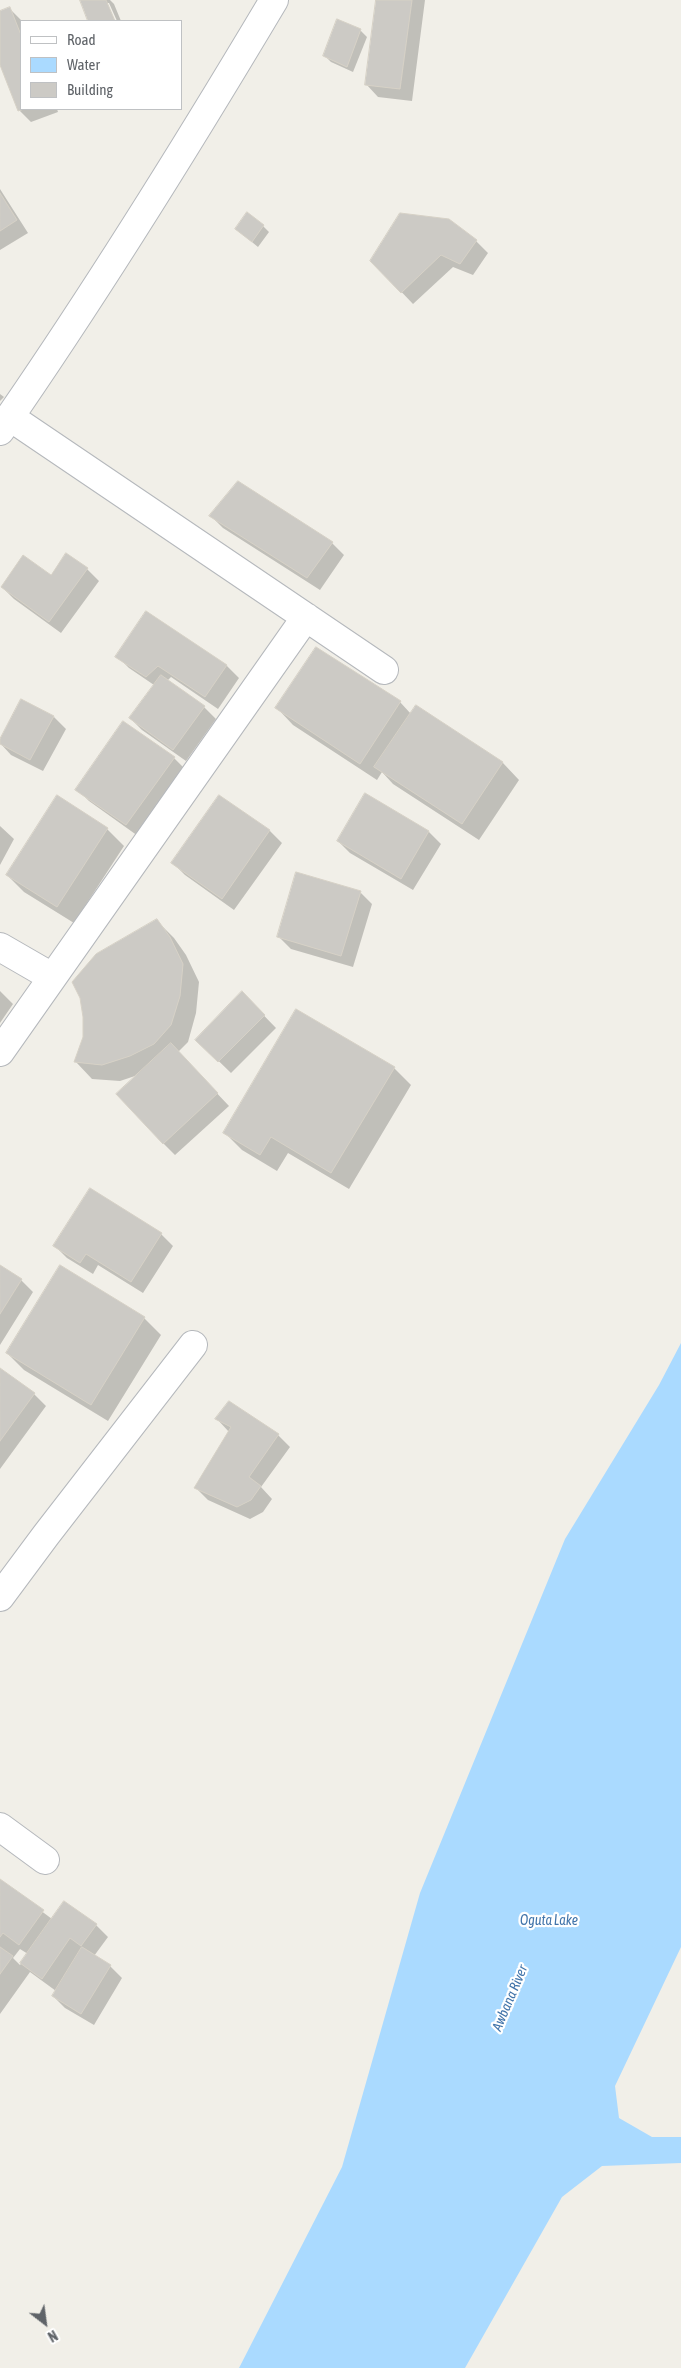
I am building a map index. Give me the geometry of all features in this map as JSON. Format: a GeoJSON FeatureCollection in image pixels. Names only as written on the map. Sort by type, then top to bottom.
{"type":"FeatureCollection","features":[{"type":"Feature","properties":{"kind":"street"},"geometry":{"type":"LineString","coordinates":[[274,0],[194,134],[5,424],[306,617],[384,670]]}},
{"type":"Feature","properties":{"kind":"street"},"geometry":{"type":"LineString","coordinates":[[0,1052],[306,617]]}},
{"type":"Feature","properties":{"kind":"street"},"geometry":{"type":"LineString","coordinates":[[0,947],[52,977]]}},
{"type":"Feature","properties":{"kind":"street"},"geometry":{"type":"LineString","coordinates":[[0,1597],[46,1534],[193,1345]]}},
{"type":"Feature","properties":{"kind":"street"},"geometry":{"type":"LineString","coordinates":[[0,1827],[45,1860]]}},
{"type":"Feature","properties":{"kind":"water","name":"Oguta Lake"},"geometry":{"type":"Polygon","coordinates":[[[681,1343],[681,1947],[615,2086],[619,2118],[652,2137],[681,2137],[681,2163],[602,2166],[562,2197],[465,2368],[239,2368],[342,2167],[420,1893],[565,1539],[659,1385],[681,1343]]]}},
{"type":"Feature","properties":{"kind":"building"},"geometry":{"type":"Polygon","coordinates":[[[80,0],[106,0],[115,20],[88,20],[80,0]]]}},
{"type":"Feature","properties":{"kind":"building"},"geometry":{"type":"Polygon","coordinates":[[[376,0],[412,0],[400,89],[365,85],[376,0]]]}},
{"type":"Feature","properties":{"kind":"building"},"geometry":{"type":"Polygon","coordinates":[[[10,7],[20,32],[21,110],[18,111],[0,65],[0,11],[10,7]]]}},
{"type":"Feature","properties":{"kind":"building"},"geometry":{"type":"Polygon","coordinates":[[[337,19],[361,29],[347,67],[323,56],[337,19]]]}},
{"type":"Feature","properties":{"kind":"building"},"geometry":{"type":"Polygon","coordinates":[[[0,193],[17,220],[0,231],[0,193]]]}},
{"type":"Feature","properties":{"kind":"building"},"geometry":{"type":"Polygon","coordinates":[[[247,212],[264,225],[252,242],[235,229],[247,212]]]}},
{"type":"Feature","properties":{"kind":"building"},"geometry":{"type":"Polygon","coordinates":[[[400,213],[449,219],[477,240],[460,264],[441,255],[401,293],[370,261],[400,213]]]}},
{"type":"Feature","properties":{"kind":"building"},"geometry":{"type":"Polygon","coordinates":[[[238,481],[333,542],[307,578],[209,516],[238,481]]]}},
{"type":"Feature","properties":{"kind":"building"},"geometry":{"type":"Polygon","coordinates":[[[66,553],[88,568],[49,622],[1,587],[23,555],[51,575],[66,553]]]}},
{"type":"Feature","properties":{"kind":"building"},"geometry":{"type":"Polygon","coordinates":[[[146,611],[227,665],[205,697],[158,666],[146,677],[115,657],[146,611]]]}},
{"type":"Feature","properties":{"kind":"building"},"geometry":{"type":"Polygon","coordinates":[[[316,647],[401,701],[360,764],[275,708],[316,647]]]}},
{"type":"Feature","properties":{"kind":"building"},"geometry":{"type":"Polygon","coordinates":[[[161,675],[205,706],[173,750],[129,718],[161,675]]]}},
{"type":"Feature","properties":{"kind":"building"},"geometry":{"type":"Polygon","coordinates":[[[21,699],[54,716],[30,760],[0,744],[0,739],[21,699]]]}},
{"type":"Feature","properties":{"kind":"building"},"geometry":{"type":"Polygon","coordinates":[[[416,705],[503,762],[462,824],[374,767],[416,705]]]}},
{"type":"Feature","properties":{"kind":"building"},"geometry":{"type":"Polygon","coordinates":[[[123,721],[175,757],[126,825],[75,790],[123,721]]]}},
{"type":"Feature","properties":{"kind":"building"},"geometry":{"type":"Polygon","coordinates":[[[365,793],[429,831],[401,879],[337,841],[365,793]]]}},
{"type":"Feature","properties":{"kind":"building"},"geometry":{"type":"Polygon","coordinates":[[[57,795],[108,828],[57,907],[6,875],[57,795]]]}},
{"type":"Feature","properties":{"kind":"building"},"geometry":{"type":"Polygon","coordinates":[[[219,795],[270,830],[222,899],[171,863],[219,795]]]}},
{"type":"Feature","properties":{"kind":"building"},"geometry":{"type":"Polygon","coordinates":[[[296,872],[361,891],[341,956],[277,937],[296,872]]]}},
{"type":"Feature","properties":{"kind":"building"},"geometry":{"type":"Polygon","coordinates":[[[157,919],[170,937],[183,964],[180,996],[171,1025],[154,1044],[130,1056],[102,1065],[74,1062],[83,1037],[83,1017],[80,998],[72,982],[96,954],[157,919]]]}},
{"type":"Feature","properties":{"kind":"building"},"geometry":{"type":"Polygon","coordinates":[[[242,991],[265,1015],[218,1062],[195,1040],[242,991]]]}},
{"type":"Feature","properties":{"kind":"building"},"geometry":{"type":"Polygon","coordinates":[[[296,1009],[395,1067],[331,1173],[271,1137],[260,1155],[223,1133],[296,1009]]]}},
{"type":"Feature","properties":{"kind":"building"},"geometry":{"type":"Polygon","coordinates":[[[171,1043],[218,1093],[163,1144],[116,1094],[171,1043]]]}},
{"type":"Feature","properties":{"kind":"building"},"geometry":{"type":"Polygon","coordinates":[[[90,1188],[162,1233],[131,1282],[86,1254],[80,1263],[53,1246],[90,1188]]]}},
{"type":"Feature","properties":{"kind":"building"},"geometry":{"type":"Polygon","coordinates":[[[0,1265],[22,1279],[0,1314],[0,1265]]]}},
{"type":"Feature","properties":{"kind":"building"},"geometry":{"type":"Polygon","coordinates":[[[60,1265],[145,1317],[91,1405],[6,1353],[60,1265]]]}},
{"type":"Feature","properties":{"kind":"building"},"geometry":{"type":"Polygon","coordinates":[[[0,1368],[35,1393],[0,1441],[0,1368]]]}},
{"type":"Feature","properties":{"kind":"building"},"geometry":{"type":"Polygon","coordinates":[[[229,1401],[279,1434],[249,1477],[261,1486],[251,1500],[237,1507],[194,1488],[231,1427],[215,1419],[229,1401]]]}},
{"type":"Feature","properties":{"kind":"building"},"geometry":{"type":"Polygon","coordinates":[[[0,1879],[44,1910],[19,1945],[3,1933],[0,1937],[0,1879]]]}},
{"type":"Feature","properties":{"kind":"building"},"geometry":{"type":"Polygon","coordinates":[[[64,1901],[97,1924],[81,1946],[70,1938],[42,1979],[20,1963],[64,1901]]]}},
{"type":"Feature","properties":{"kind":"building"},"geometry":{"type":"Polygon","coordinates":[[[0,1947],[13,1956],[0,1974],[0,1947]]]}},
{"type":"Feature","properties":{"kind":"building"},"geometry":{"type":"Polygon","coordinates":[[[82,1947],[111,1965],[81,2014],[52,1996],[82,1947]]]}},
{"type":"Feature","properties":{"kind":"water label","name":"Awbana River"},"geometry":{"type":"Point","coordinates":[510,1998]}}]}
